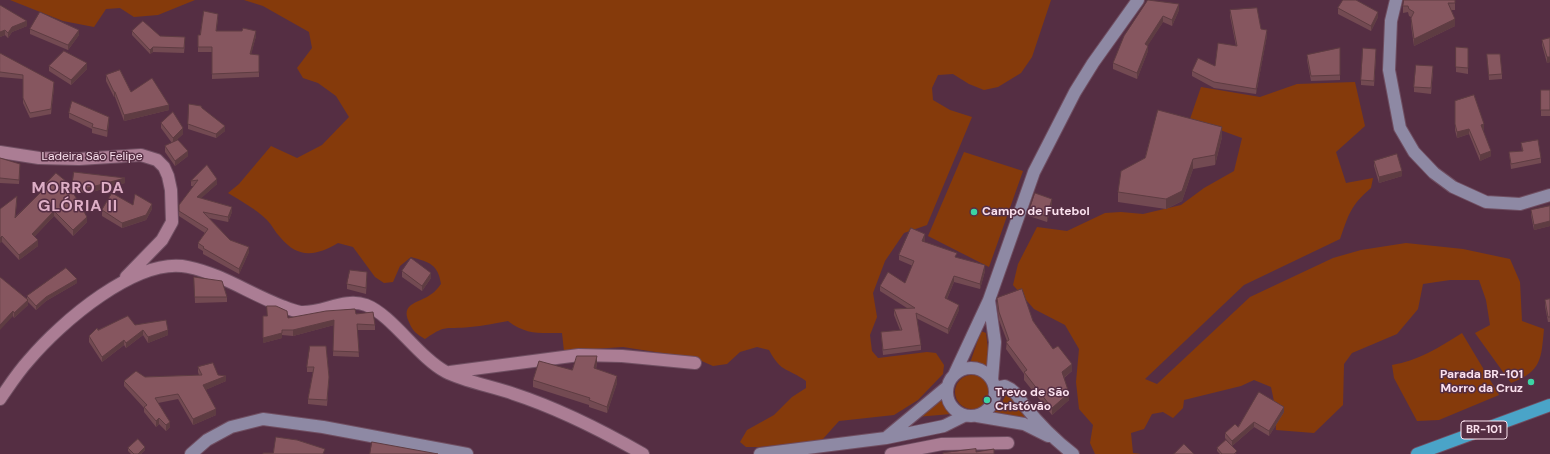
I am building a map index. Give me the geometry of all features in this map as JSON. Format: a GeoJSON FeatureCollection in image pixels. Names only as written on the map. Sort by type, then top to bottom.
{"type":"FeatureCollection","features":[{"type":"Feature","properties":{"kind":"highway","name":"BR-101"},"geometry":{"type":"LineString","coordinates":[[1417,454],[1550,405]]}},
{"type":"Feature","properties":{"kind":"main road"},"geometry":{"type":"LineString","coordinates":[[886,438],[947,388],[989,300],[1034,172],[1075,92],[1093,63],[1138,0]]}},
{"type":"Feature","properties":{"kind":"main road"},"geometry":{"type":"LineString","coordinates":[[1396,0],[1391,21],[1389,70],[1400,128],[1414,152],[1434,173],[1453,187],[1486,202],[1520,204],[1550,194]]}},
{"type":"Feature","properties":{"kind":"main road"},"geometry":{"type":"LineString","coordinates":[[977,416],[984,414],[994,403],[995,342],[989,300]]}},
{"type":"Feature","properties":{"kind":"main road"},"geometry":{"type":"LineString","coordinates":[[954,375],[960,370],[975,368],[982,370],[994,384],[1012,389],[1024,405],[1056,440],[1073,454]]}},
{"type":"Feature","properties":{"kind":"main road"},"geometry":{"type":"LineString","coordinates":[[947,388],[947,395],[952,408],[964,416]]}},
{"type":"Feature","properties":{"kind":"main road"},"geometry":{"type":"LineString","coordinates":[[760,454],[886,438],[944,426],[964,416],[977,416],[1024,424],[1056,440]]}},
{"type":"Feature","properties":{"kind":"main road"},"geometry":{"type":"LineString","coordinates":[[191,454],[207,440],[231,427],[263,419],[323,427],[467,454]]}},
{"type":"Feature","properties":{"kind":"street","name":"Ladeira São Felipe"},"geometry":{"type":"LineString","coordinates":[[0,152],[39,158],[79,159],[141,155],[157,160],[164,167],[168,176],[171,190],[172,222],[162,240],[121,282]]}},
{"type":"Feature","properties":{"kind":"street"},"geometry":{"type":"LineString","coordinates":[[0,399],[30,359],[53,335],[79,313],[121,282],[158,267],[187,267],[224,278],[267,300],[299,312],[326,308],[347,302],[366,305],[380,313],[420,352],[447,372],[561,411],[600,429],[643,454]]}},
{"type":"Feature","properties":{"kind":"street"},"geometry":{"type":"LineString","coordinates":[[447,372],[579,355],[622,356],[695,363]]}},
{"type":"Feature","properties":{"kind":"street"},"geometry":{"type":"LineString","coordinates":[[942,444],[944,426]]}},
{"type":"Feature","properties":{"kind":"street"},"geometry":{"type":"LineString","coordinates":[[891,454],[942,444],[1008,443]]}},
{"type":"Feature","properties":{"kind":"shaded area"},"geometry":{"type":"Polygon","coordinates":[[[10,0],[195,0],[158,15],[134,17],[120,8],[106,9],[94,27],[63,21],[10,0]]]}},
{"type":"Feature","properties":{"kind":"shaded area"},"geometry":{"type":"Polygon","coordinates":[[[244,0],[1051,0],[1032,57],[1021,73],[998,87],[984,90],[969,84],[953,74],[938,75],[932,88],[933,100],[950,110],[972,117],[927,225],[904,233],[885,261],[873,293],[877,317],[870,335],[872,351],[878,358],[927,352],[936,353],[944,365],[943,374],[918,400],[894,415],[839,421],[822,440],[746,447],[740,442],[747,430],[774,415],[792,397],[806,388],[806,381],[781,367],[769,350],[757,347],[740,352],[727,364],[713,366],[695,358],[623,347],[564,351],[562,333],[540,333],[527,331],[508,321],[475,327],[447,328],[432,334],[425,339],[417,334],[412,328],[407,316],[407,311],[412,304],[426,298],[441,284],[438,272],[428,262],[411,257],[400,266],[393,282],[384,283],[375,277],[353,247],[338,243],[315,253],[300,252],[287,244],[263,216],[228,193],[239,184],[271,146],[297,158],[322,145],[349,117],[336,96],[318,83],[303,78],[297,68],[312,48],[309,32],[263,6],[244,0]]]}},
{"type":"Feature","properties":{"kind":"shaded area"},"geometry":{"type":"Polygon","coordinates":[[[1355,82],[1365,126],[1336,152],[1346,183],[1373,178],[1371,188],[1354,205],[1340,239],[1244,285],[1145,379],[1157,384],[1250,297],[1333,258],[1361,250],[1406,243],[1463,249],[1510,259],[1520,282],[1522,321],[1544,329],[1540,356],[1534,369],[1529,374],[1511,383],[1475,333],[1490,325],[1486,300],[1479,280],[1450,280],[1423,284],[1418,309],[1397,334],[1352,353],[1344,364],[1343,405],[1314,433],[1276,430],[1275,406],[1271,387],[1254,380],[1241,386],[1184,400],[1183,408],[1173,418],[1163,412],[1152,414],[1144,429],[1131,433],[1133,453],[1141,454],[1095,454],[1090,443],[1093,425],[1079,409],[1076,382],[1079,349],[1065,325],[1034,309],[1013,285],[1018,264],[1037,227],[1067,231],[1105,213],[1121,212],[1143,214],[1181,205],[1204,188],[1234,171],[1242,138],[1190,119],[1201,87],[1260,97],[1297,84],[1355,82]]]}},
{"type":"Feature","properties":{"kind":"shaded area","name":"Campo de Futebol"},"geometry":{"type":"Polygon","coordinates":[[[964,152],[1023,171],[989,267],[928,236],[964,152]]]}},
{"type":"Feature","properties":{"kind":"shaded area"},"geometry":{"type":"Polygon","coordinates":[[[981,331],[986,333],[990,366],[970,363],[981,331]]]}},
{"type":"Feature","properties":{"kind":"shaded area"},"geometry":{"type":"Polygon","coordinates":[[[1462,333],[1499,395],[1439,420],[1417,421],[1394,378],[1392,365],[1420,357],[1462,333]]]}},
{"type":"Feature","properties":{"kind":"shaded area"},"geometry":{"type":"Polygon","coordinates":[[[969,375],[975,375],[984,380],[988,386],[988,398],[984,404],[975,409],[969,409],[960,404],[955,395],[955,389],[960,380],[969,375]]]}},
{"type":"Feature","properties":{"kind":"shaded area"},"geometry":{"type":"Polygon","coordinates":[[[1007,393],[1033,425],[991,417],[1007,393]]]}},
{"type":"Feature","properties":{"kind":"shaded area"},"geometry":{"type":"Polygon","coordinates":[[[942,397],[944,406],[951,414],[916,417],[942,397]]]}},
{"type":"Feature","properties":{"kind":"building"},"geometry":{"type":"Polygon","coordinates":[[[1148,0],[1179,4],[1172,20],[1163,16],[1145,44],[1148,46],[1137,73],[1113,63],[1124,36],[1148,0]]]}},
{"type":"Feature","properties":{"kind":"building"},"geometry":{"type":"Polygon","coordinates":[[[1343,0],[1356,0],[1378,12],[1371,26],[1338,8],[1343,0]]]}},
{"type":"Feature","properties":{"kind":"building"},"geometry":{"type":"Polygon","coordinates":[[[1404,0],[1455,0],[1455,3],[1448,3],[1455,19],[1414,39],[1411,18],[1414,12],[1409,9],[1408,6],[1403,6],[1404,0]]]}},
{"type":"Feature","properties":{"kind":"building"},"geometry":{"type":"Polygon","coordinates":[[[0,5],[27,21],[12,27],[8,33],[5,30],[0,32],[0,5]]]}},
{"type":"Feature","properties":{"kind":"building"},"geometry":{"type":"Polygon","coordinates":[[[1257,8],[1261,29],[1267,30],[1256,89],[1214,82],[1192,71],[1198,58],[1215,66],[1218,43],[1237,46],[1230,10],[1257,8]]]}},
{"type":"Feature","properties":{"kind":"building"},"geometry":{"type":"Polygon","coordinates":[[[204,11],[218,14],[216,31],[242,31],[243,28],[256,31],[250,54],[259,55],[259,72],[212,74],[212,47],[198,47],[198,35],[200,35],[204,11]]]}},
{"type":"Feature","properties":{"kind":"building"},"geometry":{"type":"Polygon","coordinates":[[[40,12],[79,30],[68,45],[30,29],[40,12]]]}},
{"type":"Feature","properties":{"kind":"building"},"geometry":{"type":"Polygon","coordinates":[[[143,21],[160,36],[185,37],[184,48],[153,47],[150,50],[132,31],[143,21]]]}},
{"type":"Feature","properties":{"kind":"building"},"geometry":{"type":"Polygon","coordinates":[[[1550,38],[1550,57],[1547,57],[1542,40],[1550,38]]]}},
{"type":"Feature","properties":{"kind":"building"},"geometry":{"type":"Polygon","coordinates":[[[1456,47],[1468,48],[1468,68],[1456,67],[1456,47]]]}},
{"type":"Feature","properties":{"kind":"building"},"geometry":{"type":"Polygon","coordinates":[[[1340,48],[1340,75],[1311,76],[1307,55],[1340,48]]]}},
{"type":"Feature","properties":{"kind":"building"},"geometry":{"type":"Polygon","coordinates":[[[1363,48],[1376,49],[1374,81],[1361,80],[1363,48]]]}},
{"type":"Feature","properties":{"kind":"building"},"geometry":{"type":"Polygon","coordinates":[[[64,51],[87,63],[71,80],[49,66],[64,51]]]}},
{"type":"Feature","properties":{"kind":"building"},"geometry":{"type":"Polygon","coordinates":[[[0,53],[54,82],[51,109],[30,113],[23,98],[23,75],[0,72],[0,53]]]}},
{"type":"Feature","properties":{"kind":"building"},"geometry":{"type":"Polygon","coordinates":[[[1487,54],[1500,54],[1502,74],[1489,75],[1487,54]]]}},
{"type":"Feature","properties":{"kind":"building"},"geometry":{"type":"Polygon","coordinates":[[[1416,65],[1433,66],[1431,88],[1414,87],[1416,65]]]}},
{"type":"Feature","properties":{"kind":"building"},"geometry":{"type":"Polygon","coordinates":[[[120,70],[131,92],[152,78],[169,105],[124,115],[115,92],[106,75],[120,70]]]}},
{"type":"Feature","properties":{"kind":"building"},"geometry":{"type":"Polygon","coordinates":[[[1541,90],[1550,90],[1550,110],[1541,110],[1541,90]]]}},
{"type":"Feature","properties":{"kind":"building"},"geometry":{"type":"Polygon","coordinates":[[[1474,95],[1484,124],[1481,125],[1491,151],[1480,155],[1469,129],[1457,132],[1455,124],[1455,101],[1474,95]]]}},
{"type":"Feature","properties":{"kind":"building"},"geometry":{"type":"Polygon","coordinates":[[[72,101],[109,117],[107,131],[92,127],[93,124],[69,113],[72,101]]]}},
{"type":"Feature","properties":{"kind":"building"},"geometry":{"type":"Polygon","coordinates":[[[189,104],[201,106],[225,126],[216,134],[188,124],[189,104]]]}},
{"type":"Feature","properties":{"kind":"building"},"geometry":{"type":"Polygon","coordinates":[[[1158,110],[1222,127],[1215,155],[1193,159],[1182,191],[1166,199],[1118,192],[1121,171],[1145,158],[1158,110]]]}},
{"type":"Feature","properties":{"kind":"building"},"geometry":{"type":"Polygon","coordinates":[[[173,112],[183,128],[173,138],[161,123],[173,112]]]}},
{"type":"Feature","properties":{"kind":"building"},"geometry":{"type":"Polygon","coordinates":[[[178,140],[188,151],[175,161],[165,146],[178,140]]]}},
{"type":"Feature","properties":{"kind":"building"},"geometry":{"type":"Polygon","coordinates":[[[1538,140],[1541,158],[1511,164],[1509,152],[1523,151],[1521,143],[1538,140]]]}},
{"type":"Feature","properties":{"kind":"building"},"geometry":{"type":"Polygon","coordinates":[[[1397,154],[1402,171],[1379,177],[1374,161],[1397,154]]]}},
{"type":"Feature","properties":{"kind":"building"},"geometry":{"type":"Polygon","coordinates":[[[0,158],[20,164],[19,180],[0,178],[0,158]]]}},
{"type":"Feature","properties":{"kind":"building"},"geometry":{"type":"Polygon","coordinates":[[[207,165],[217,179],[197,197],[232,207],[228,217],[203,212],[230,240],[249,247],[239,269],[203,248],[204,247],[198,243],[208,229],[179,211],[179,205],[198,180],[191,181],[207,165]]]}},
{"type":"Feature","properties":{"kind":"building"},"geometry":{"type":"Polygon","coordinates":[[[74,172],[125,178],[88,188],[72,186],[74,172]]]}},
{"type":"Feature","properties":{"kind":"building"},"geometry":{"type":"Polygon","coordinates":[[[56,173],[67,182],[87,217],[73,230],[54,211],[32,234],[38,240],[19,255],[2,236],[0,238],[0,209],[17,196],[15,218],[44,189],[42,188],[56,173]]]}},
{"type":"Feature","properties":{"kind":"building"},"geometry":{"type":"Polygon","coordinates":[[[112,193],[133,205],[135,194],[152,204],[146,215],[122,223],[102,210],[112,193]]]}},
{"type":"Feature","properties":{"kind":"building"},"geometry":{"type":"Polygon","coordinates":[[[1035,193],[1052,199],[1047,216],[1029,211],[1035,193]]]}},
{"type":"Feature","properties":{"kind":"building"},"geometry":{"type":"Polygon","coordinates":[[[1550,206],[1550,221],[1534,225],[1531,210],[1550,206]]]}},
{"type":"Feature","properties":{"kind":"building"},"geometry":{"type":"Polygon","coordinates":[[[911,228],[925,234],[922,241],[957,253],[955,257],[985,265],[980,284],[954,276],[945,298],[959,305],[948,329],[916,313],[921,345],[883,350],[881,332],[902,330],[894,309],[915,308],[880,286],[888,272],[905,283],[914,261],[899,255],[911,228]]]}},
{"type":"Feature","properties":{"kind":"building"},"geometry":{"type":"Polygon","coordinates":[[[411,258],[431,273],[422,286],[402,271],[411,258]]]}},
{"type":"Feature","properties":{"kind":"building"},"geometry":{"type":"Polygon","coordinates":[[[66,268],[77,279],[46,297],[36,306],[27,296],[66,268]]]}},
{"type":"Feature","properties":{"kind":"building"},"geometry":{"type":"Polygon","coordinates":[[[350,270],[367,272],[366,288],[347,284],[350,270]]]}},
{"type":"Feature","properties":{"kind":"building"},"geometry":{"type":"Polygon","coordinates":[[[0,277],[28,300],[14,313],[13,311],[0,325],[0,277]]]}},
{"type":"Feature","properties":{"kind":"building"},"geometry":{"type":"Polygon","coordinates":[[[194,277],[222,281],[227,297],[195,297],[194,277]]]}},
{"type":"Feature","properties":{"kind":"building"},"geometry":{"type":"Polygon","coordinates":[[[1022,289],[1033,321],[1053,349],[1058,346],[1072,364],[1062,372],[1069,393],[1052,408],[1024,372],[1027,370],[1006,342],[1009,340],[999,312],[997,298],[1022,289]]]}},
{"type":"Feature","properties":{"kind":"building"},"geometry":{"type":"Polygon","coordinates":[[[1550,299],[1550,317],[1548,317],[1545,300],[1550,299]]]}},
{"type":"Feature","properties":{"kind":"building"},"geometry":{"type":"Polygon","coordinates":[[[267,306],[276,306],[287,311],[288,318],[326,311],[355,309],[356,314],[373,312],[375,325],[357,324],[359,352],[333,351],[334,320],[293,330],[282,330],[282,333],[263,338],[263,316],[267,316],[267,306]]]}},
{"type":"Feature","properties":{"kind":"building"},"geometry":{"type":"Polygon","coordinates":[[[128,316],[135,325],[166,320],[168,330],[148,337],[143,330],[126,343],[124,340],[102,357],[89,336],[97,328],[98,330],[128,316]]]}},
{"type":"Feature","properties":{"kind":"building"},"geometry":{"type":"Polygon","coordinates":[[[310,346],[326,346],[329,377],[327,400],[308,399],[314,367],[307,367],[310,346]]]}},
{"type":"Feature","properties":{"kind":"building"},"geometry":{"type":"Polygon","coordinates":[[[577,356],[597,356],[594,368],[617,376],[607,407],[589,400],[590,398],[533,380],[539,361],[572,370],[577,356]]]}},
{"type":"Feature","properties":{"kind":"building"},"geometry":{"type":"Polygon","coordinates":[[[213,363],[218,375],[226,376],[203,385],[216,409],[193,419],[178,394],[155,398],[170,422],[166,425],[159,418],[156,421],[144,407],[147,405],[124,381],[136,371],[145,377],[202,375],[198,367],[213,363]]]}},
{"type":"Feature","properties":{"kind":"building"},"geometry":{"type":"Polygon","coordinates":[[[1259,392],[1284,407],[1269,431],[1254,422],[1232,441],[1225,433],[1235,424],[1238,427],[1259,392]]]}},
{"type":"Feature","properties":{"kind":"building"},"geometry":{"type":"Polygon","coordinates":[[[276,437],[297,440],[325,449],[323,454],[263,454],[273,453],[276,437]]]}},
{"type":"Feature","properties":{"kind":"building"},"geometry":{"type":"Polygon","coordinates":[[[138,439],[145,447],[138,454],[134,454],[128,448],[138,439]]]}},
{"type":"Feature","properties":{"kind":"building"},"geometry":{"type":"Polygon","coordinates":[[[1226,440],[1237,451],[1234,454],[1222,454],[1217,448],[1226,440]]]}},
{"type":"Feature","properties":{"kind":"building"},"geometry":{"type":"Polygon","coordinates":[[[372,442],[438,454],[370,454],[372,442]]]}},
{"type":"Feature","properties":{"kind":"building"},"geometry":{"type":"Polygon","coordinates":[[[1184,444],[1194,454],[1174,454],[1184,444]]]}},
{"type":"Feature","properties":{"kind":"building"},"geometry":{"type":"Polygon","coordinates":[[[976,449],[976,452],[994,449],[994,454],[943,454],[943,453],[976,449]]]}},
{"type":"Feature","properties":{"kind":"place","name":"Campo de Futebol"},"geometry":{"type":"Point","coordinates":[974,212]}},
{"type":"Feature","properties":{"kind":"place","name":"Parada BR-101 Morro da Cruz"},"geometry":{"type":"Point","coordinates":[1531,382]}},
{"type":"Feature","properties":{"kind":"place","name":"Trevo de São Cristóvão"},"geometry":{"type":"Point","coordinates":[987,400]}},
{"type":"Feature","properties":{"kind":"district","name":"MORRO DA GLÓRIA II"},"geometry":{"type":"Point","coordinates":[78,198]}}]}
